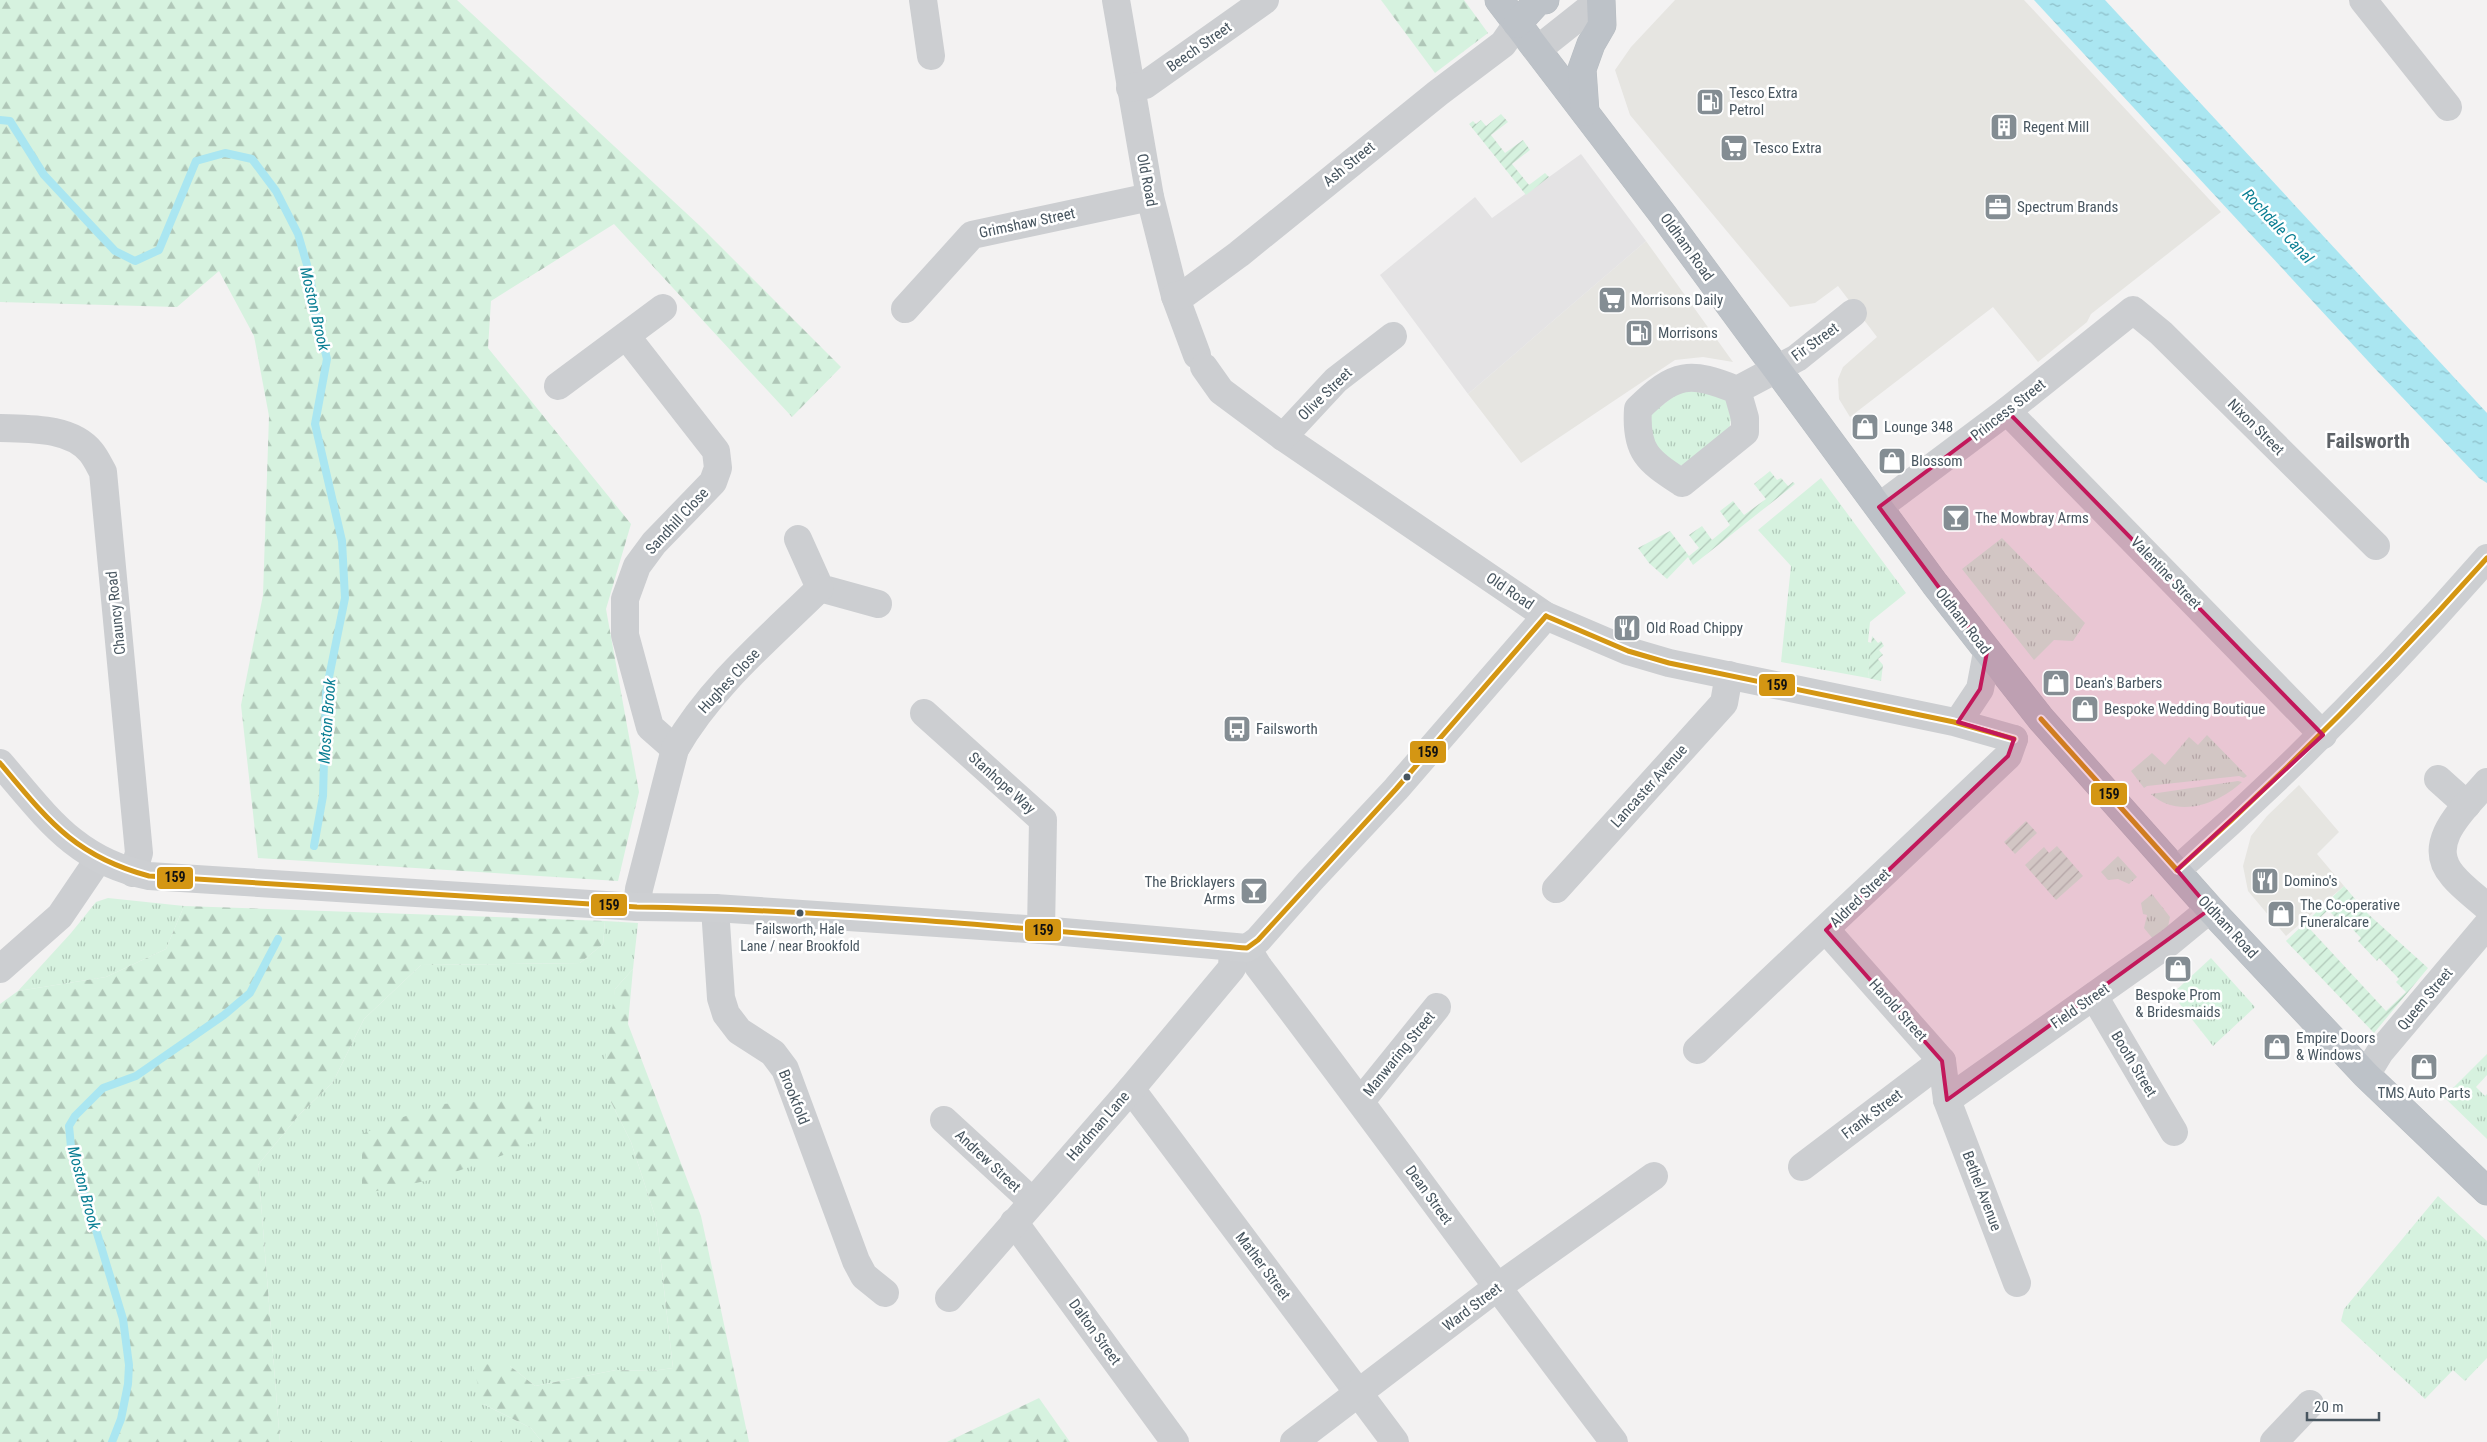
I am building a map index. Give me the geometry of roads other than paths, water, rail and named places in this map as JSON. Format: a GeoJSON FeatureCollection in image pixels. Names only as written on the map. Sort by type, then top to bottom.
{"type":"FeatureCollection","features":[{"type":"Feature","properties":{"kind":"highway","name":"Oldham Road"},"geometry":{"type":"LineString","coordinates":[[1499,0],[1585,112],[1987,652],[2041,718],[2210,909],[2366,1075],[2487,1191]]}},
{"type":"Feature","properties":{"kind":"highway"},"geometry":{"type":"LineString","coordinates":[[1517,24],[1538,1],[1545,0]]}},
{"type":"Feature","properties":{"kind":"highway"},"geometry":{"type":"LineString","coordinates":[[1585,112],[1582,69],[1591,44],[1602,25],[1600,0]]}},
{"type":"Feature","properties":{"kind":"street"},"geometry":{"type":"LineString","coordinates":[[923,0],[931,56]]}},
{"type":"Feature","properties":{"kind":"street","name":"Old Road"},"geometry":{"type":"LineString","coordinates":[[1116,0],[1150,197],[1174,296],[1200,361],[1221,391],[1283,437],[1546,616],[1628,650],[1669,663],[1958,722],[2014,739]]}},
{"type":"Feature","properties":{"kind":"street","name":"Beech Street"},"geometry":{"type":"LineString","coordinates":[[1130,88],[1145,85],[1265,0]]}},
{"type":"Feature","properties":{"kind":"street"},"geometry":{"type":"LineString","coordinates":[[1537,50],[1600,0]]}},
{"type":"Feature","properties":{"kind":"street"},"geometry":{"type":"LineString","coordinates":[[2374,4],[2448,107]]}},
{"type":"Feature","properties":{"kind":"street","name":"Ash Street"},"geometry":{"type":"LineString","coordinates":[[1174,296],[1186,293],[1239,254],[1430,99],[1503,44],[1517,24]]}},
{"type":"Feature","properties":{"kind":"street","name":"Grimshaw Street"},"geometry":{"type":"LineString","coordinates":[[905,309],[972,235],[1150,197]]}},
{"type":"Feature","properties":{"kind":"street"},"geometry":{"type":"LineString","coordinates":[[558,386],[627,337],[663,308]]}},
{"type":"Feature","properties":{"kind":"street","name":"Princess Street"},"geometry":{"type":"LineString","coordinates":[[1879,507],[2007,411],[2133,310]]}},
{"type":"Feature","properties":{"kind":"street","name":"Nixon Street"},"geometry":{"type":"LineString","coordinates":[[2133,310],[2161,333],[2376,546]]}},
{"type":"Feature","properties":{"kind":"street","name":"Fir Street"},"geometry":{"type":"LineString","coordinates":[[1738,390],[1797,358],[1853,313]]}},
{"type":"Feature","properties":{"kind":"street","name":"Olive Street"},"geometry":{"type":"LineString","coordinates":[[1283,437],[1336,380],[1394,336]]}},
{"type":"Feature","properties":{"kind":"street","name":"Sandhill Close"},"geometry":{"type":"LineString","coordinates":[[627,337],[716,451],[718,468],[713,482],[654,543],[637,566],[625,599],[625,635],[650,727],[675,749]]}},
{"type":"Feature","properties":{"kind":"street","name":"Valentine Street"},"geometry":{"type":"LineString","coordinates":[[2007,411],[2323,735]]}},
{"type":"Feature","properties":{"kind":"street","name":"Chauncy Road"},"geometry":{"type":"LineString","coordinates":[[0,428],[43,430],[80,442],[91,452],[103,472],[140,853],[132,873]]}},
{"type":"Feature","properties":{"kind":"street"},"geometry":{"type":"LineString","coordinates":[[798,539],[820,588],[878,604]]}},
{"type":"Feature","properties":{"kind":"street"},"geometry":{"type":"LineString","coordinates":[[2177,870],[2232,822],[2323,735],[2420,635],[2487,558]]}},
{"type":"Feature","properties":{"kind":"street","name":"Hughes Close"},"geometry":{"type":"LineString","coordinates":[[637,907],[639,888],[675,749],[709,698],[820,588]]}},
{"type":"Feature","properties":{"kind":"street"},"geometry":{"type":"LineString","coordinates":[[0,763],[55,827],[76,846],[98,860],[132,873],[158,877],[637,907],[715,908],[1041,930],[1240,947],[1258,940],[1396,788],[1546,616]]}},
{"type":"Feature","properties":{"kind":"street"},"geometry":{"type":"LineString","coordinates":[[1958,722],[1980,689],[1987,652]]}},
{"type":"Feature","properties":{"kind":"street","name":"Lancaster Avenue"},"geometry":{"type":"LineString","coordinates":[[1556,889],[1724,703],[1728,675]]}},
{"type":"Feature","properties":{"kind":"street","name":"Stanhope Way"},"geometry":{"type":"LineString","coordinates":[[924,713],[1043,820],[1041,930]]}},
{"type":"Feature","properties":{"kind":"street"},"geometry":{"type":"LineString","coordinates":[[2014,739],[2041,718]]}},
{"type":"Feature","properties":{"kind":"street","name":"Aldred Street"},"geometry":{"type":"LineString","coordinates":[[1697,1050],[2008,756],[2014,739]]}},
{"type":"Feature","properties":{"kind":"street"},"geometry":{"type":"LineString","coordinates":[[2438,779],[2467,805]]}},
{"type":"Feature","properties":{"kind":"street"},"geometry":{"type":"LineString","coordinates":[[2487,782],[2467,805],[2443,838],[2444,856],[2452,875],[2487,907]]}},
{"type":"Feature","properties":{"kind":"street"},"geometry":{"type":"LineString","coordinates":[[0,969],[60,916],[98,860]]}},
{"type":"Feature","properties":{"kind":"street","name":"Brookfold"},"geometry":{"type":"LineString","coordinates":[[715,908],[721,998],[726,1014],[739,1031],[773,1053],[785,1069],[856,1261],[864,1276],[882,1284]]}},
{"type":"Feature","properties":{"kind":"street","name":"Field Street"},"geometry":{"type":"LineString","coordinates":[[1947,1100],[2170,942],[2210,909]]}},
{"type":"Feature","properties":{"kind":"street","name":"Queen Street"},"geometry":{"type":"LineString","coordinates":[[2366,1075],[2380,1052],[2487,925]]}},
{"type":"Feature","properties":{"kind":"street","name":"Harold Street"},"geometry":{"type":"LineString","coordinates":[[1826,930],[1942,1061]]}},
{"type":"Feature","properties":{"kind":"street","name":"Hardman Lane"},"geometry":{"type":"LineString","coordinates":[[949,1298],[1131,1089],[1232,968],[1240,947]]}},
{"type":"Feature","properties":{"kind":"street","name":"Dean Street"},"geometry":{"type":"LineString","coordinates":[[1240,947],[1258,966],[1362,1101],[1496,1288],[1614,1442]]}},
{"type":"Feature","properties":{"kind":"street","name":"Booth Street"},"geometry":{"type":"LineString","coordinates":[[2094,996],[2174,1132]]}},
{"type":"Feature","properties":{"kind":"street","name":"Manwaring Street"},"geometry":{"type":"LineString","coordinates":[[1362,1101],[1437,1007]]}},
{"type":"Feature","properties":{"kind":"street"},"geometry":{"type":"LineString","coordinates":[[1942,1061],[1947,1100]]}},
{"type":"Feature","properties":{"kind":"street","name":"Frank Street"},"geometry":{"type":"LineString","coordinates":[[1802,1167],[1942,1061]]}},
{"type":"Feature","properties":{"kind":"street","name":"Mather Street"},"geometry":{"type":"LineString","coordinates":[[1131,1089],[1395,1442]]}},
{"type":"Feature","properties":{"kind":"street","name":"Bethel Avenue"},"geometry":{"type":"LineString","coordinates":[[1947,1100],[2017,1283]]}},
{"type":"Feature","properties":{"kind":"street","name":"Andrew Street"},"geometry":{"type":"LineString","coordinates":[[944,1120],[1032,1201]]}},
{"type":"Feature","properties":{"kind":"street","name":"Ward Street"},"geometry":{"type":"LineString","coordinates":[[1294,1442],[1496,1288],[1654,1176]]}},
{"type":"Feature","properties":{"kind":"street","name":"Dalton Street"},"geometry":{"type":"LineString","coordinates":[[1014,1222],[1175,1442]]}},
{"type":"Feature","properties":{"kind":"street"},"geometry":{"type":"LineString","coordinates":[[2274,1442],[2310,1404]]}},
{"type":"Feature","properties":{"kind":"water","name":"Rochdale Canal"},"geometry":{"type":"Polygon","coordinates":[[[2034,0],[2105,0],[2487,413],[2487,483],[2479,478],[2380,374],[2034,0]]]}},
{"type":"Feature","properties":{"kind":"waterway","name":"Moston Brook"},"geometry":{"type":"LineString","coordinates":[[0,120],[10,121],[44,175],[115,251],[135,261],[159,250],[196,161],[225,153],[252,159],[276,191],[298,234],[310,275],[316,315],[327,359],[315,424],[342,541],[345,598],[326,692],[323,796],[314,846]]}},
{"type":"Feature","properties":{"kind":"waterway","name":"Moston Brook"},"geometry":{"type":"LineString","coordinates":[[112,1442],[121,1419],[128,1384],[129,1365],[123,1319],[72,1157],[69,1126],[75,1116],[103,1088],[136,1076],[224,1015],[250,993],[278,939]]}},
{"type":"Feature","properties":{"kind":"place","name":"Tesco Extra Petrol"},"geometry":{"type":"Point","coordinates":[1710,102]}},
{"type":"Feature","properties":{"kind":"place","name":"Regent Mill"},"geometry":{"type":"Point","coordinates":[2004,127]}},
{"type":"Feature","properties":{"kind":"place","name":"Tesco Extra"},"geometry":{"type":"Point","coordinates":[1734,148]}},
{"type":"Feature","properties":{"kind":"place","name":"Spectrum Brands"},"geometry":{"type":"Point","coordinates":[1998,207]}},
{"type":"Feature","properties":{"kind":"place","name":"Morrisons Daily"},"geometry":{"type":"Point","coordinates":[1612,300]}},
{"type":"Feature","properties":{"kind":"place","name":"Morrisons"},"geometry":{"type":"Point","coordinates":[1639,333]}},
{"type":"Feature","properties":{"kind":"place","name":"Lounge 348"},"geometry":{"type":"Point","coordinates":[1865,427]}},
{"type":"Feature","properties":{"kind":"place","name":"Blossom"},"geometry":{"type":"Point","coordinates":[1892,461]}},
{"type":"Feature","properties":{"kind":"place","name":"The Mowbray Arms"},"geometry":{"type":"Point","coordinates":[1956,518]}},
{"type":"Feature","properties":{"kind":"place","name":"Old Road Chippy"},"geometry":{"type":"Point","coordinates":[1627,628]}},
{"type":"Feature","properties":{"kind":"place","name":"Dean's Barbers"},"geometry":{"type":"Point","coordinates":[2056,683]}},
{"type":"Feature","properties":{"kind":"place","name":"Bespoke Wedding Boutique"},"geometry":{"type":"Point","coordinates":[2085,709]}},
{"type":"Feature","properties":{"kind":"place","name":"Failsworth"},"geometry":{"type":"Point","coordinates":[1237,729]}},
{"type":"Feature","properties":{"kind":"place","name":"Domino's"},"geometry":{"type":"Point","coordinates":[2265,881]}},
{"type":"Feature","properties":{"kind":"place","name":"The Bricklayers Arms"},"geometry":{"type":"Point","coordinates":[1254,891]}},
{"type":"Feature","properties":{"kind":"place","name":"Failsworth, Hale Lane / near Brookfold"},"geometry":{"type":"Point","coordinates":[800,913]}},
{"type":"Feature","properties":{"kind":"place","name":"The Co-operative Funeralcare"},"geometry":{"type":"Point","coordinates":[2281,914]}},
{"type":"Feature","properties":{"kind":"place","name":"Bespoke Prom & Bridesmaids"},"geometry":{"type":"Point","coordinates":[2178,969]}},
{"type":"Feature","properties":{"kind":"place","name":"Empire Doors & Windows"},"geometry":{"type":"Point","coordinates":[2277,1047]}},
{"type":"Feature","properties":{"kind":"place","name":"TMS Auto Parts"},"geometry":{"type":"Point","coordinates":[2424,1067]}},
{"type":"Feature","properties":{"kind":"district","name":"Failsworth"},"geometry":{"type":"Point","coordinates":[2368,441]}}]}
